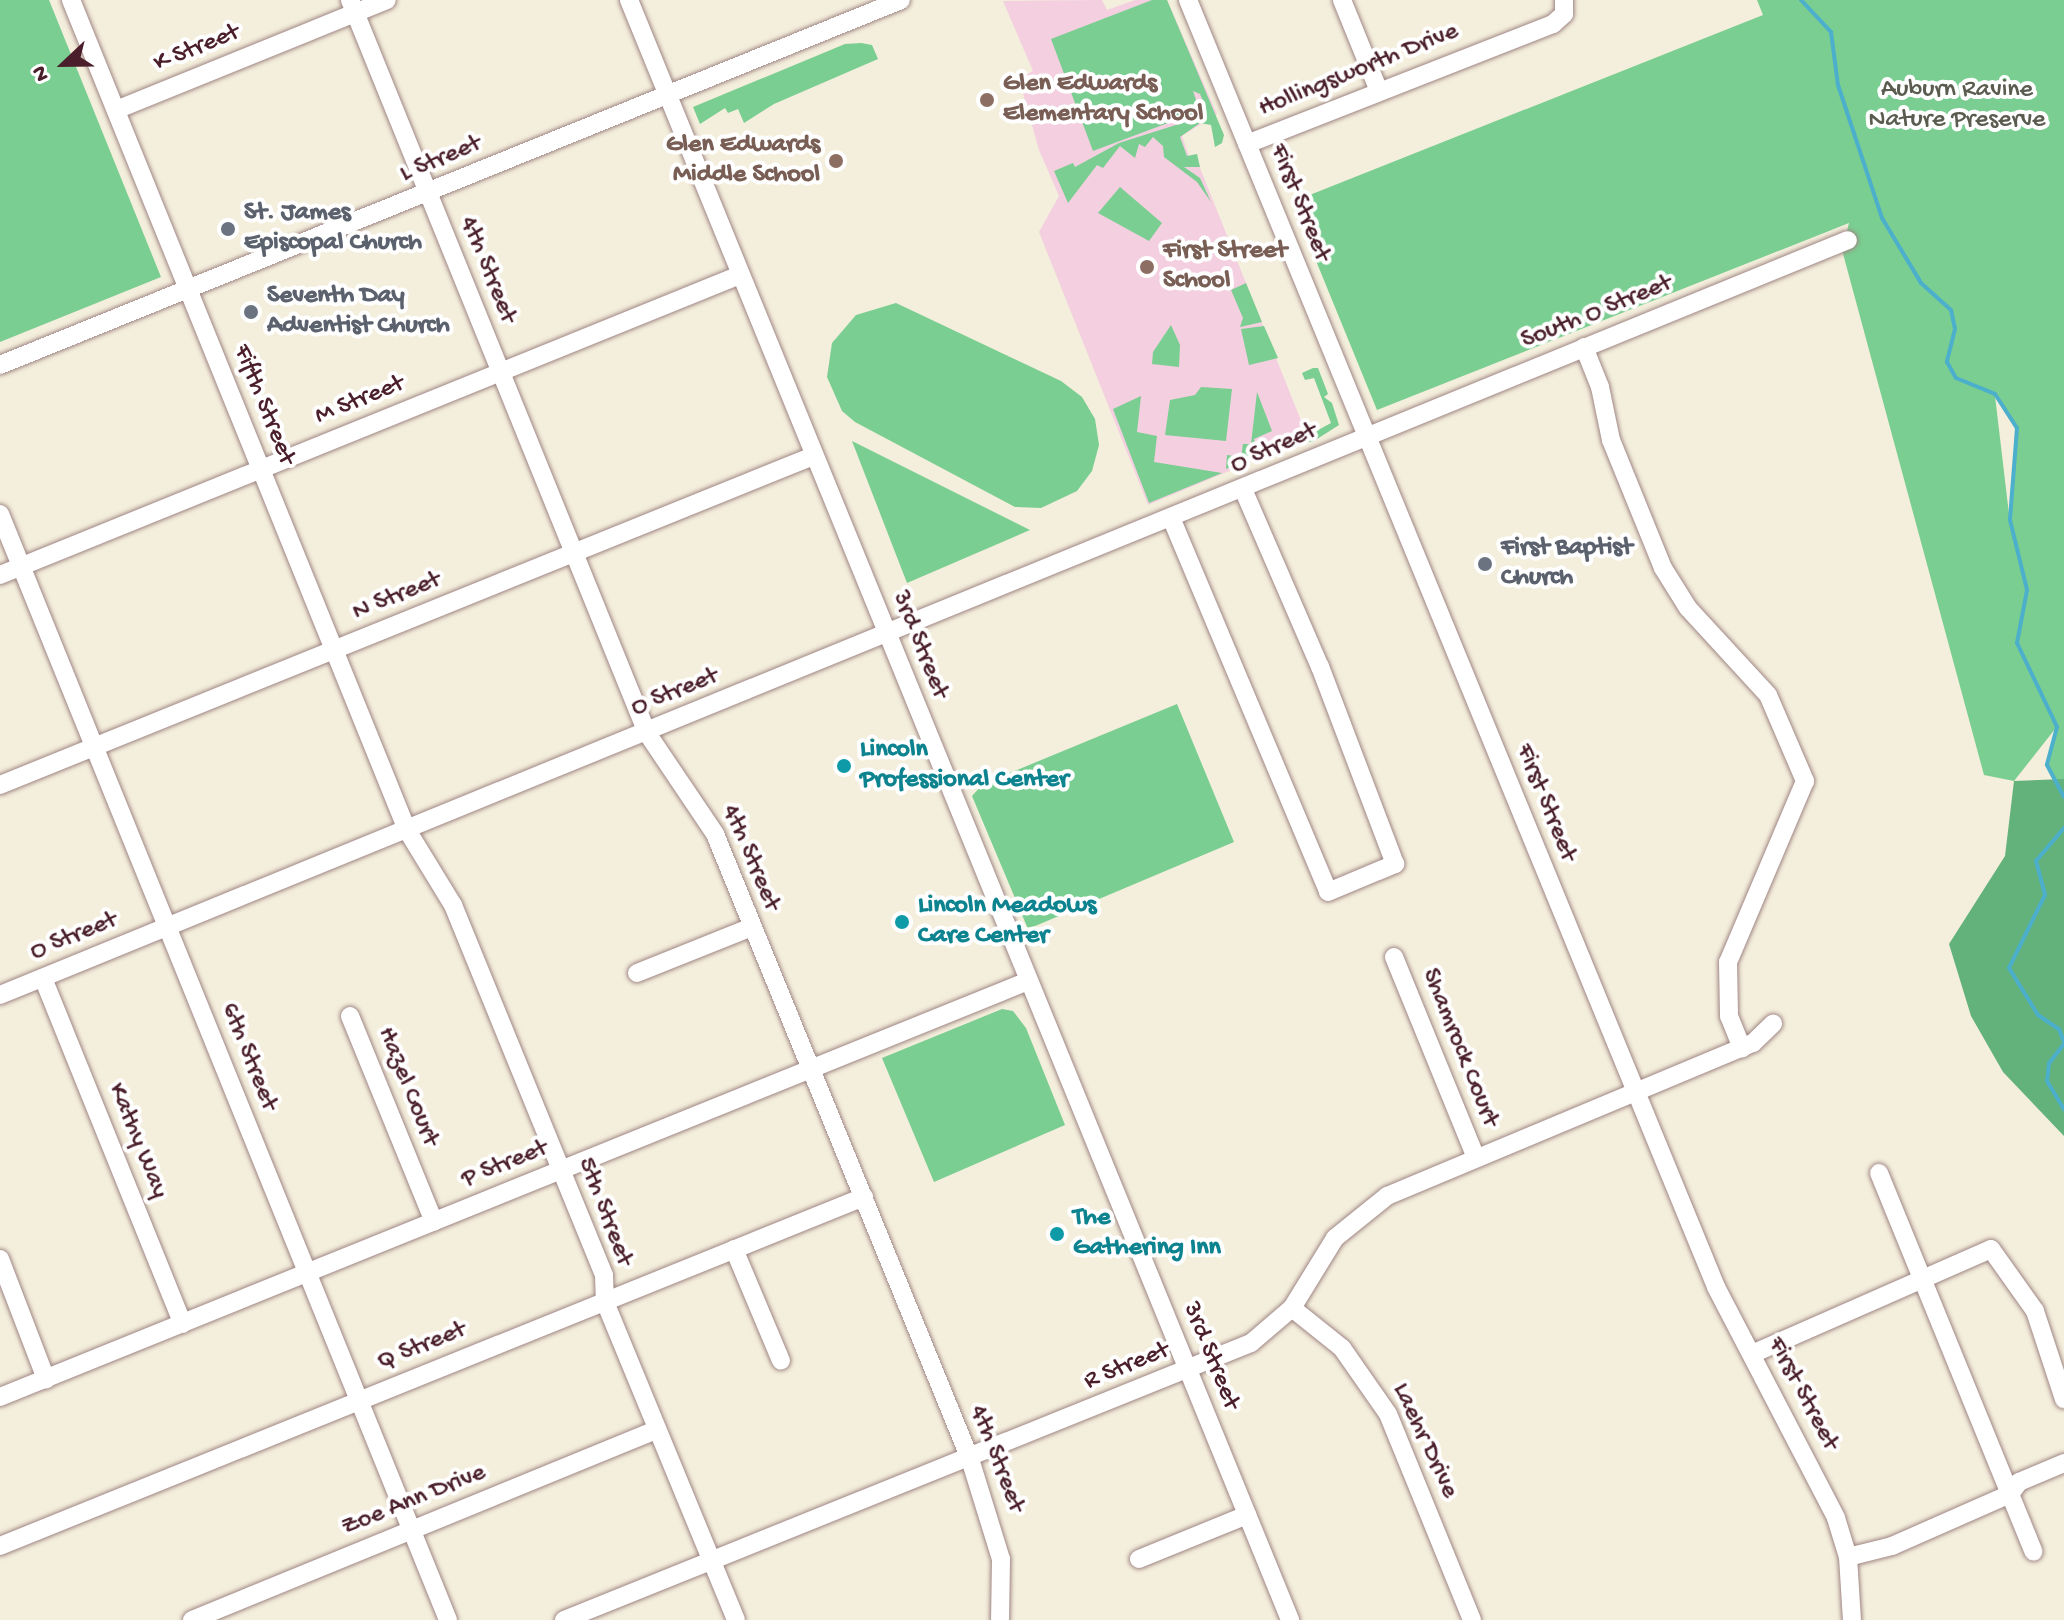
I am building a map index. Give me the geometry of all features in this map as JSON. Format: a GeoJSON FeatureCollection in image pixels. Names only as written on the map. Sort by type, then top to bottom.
{"type":"FeatureCollection","features":[{"type":"Feature","properties":{"kind":"street","name":"Fifth Street"},"geometry":{"type":"LineString","coordinates":[[71,0],[407,830]]}},
{"type":"Feature","properties":{"kind":"street","name":"K Street"},"geometry":{"type":"LineString","coordinates":[[116,110],[353,6],[387,0]]}},
{"type":"Feature","properties":{"kind":"street","name":"3rd Street"},"geometry":{"type":"LineString","coordinates":[[629,0],[1290,1620]]}},
{"type":"Feature","properties":{"kind":"street","name":"L Street"},"geometry":{"type":"LineString","coordinates":[[0,365],[901,0]]}},
{"type":"Feature","properties":{"kind":"street","name":"First Street"},"geometry":{"type":"LineString","coordinates":[[1188,0],[1716,1287],[1824,1490],[1848,1557],[1852,1620]]}},
{"type":"Feature","properties":{"kind":"street"},"geometry":{"type":"LineString","coordinates":[[1342,0],[1379,91]]}},
{"type":"Feature","properties":{"kind":"street","name":"Hollingsworth Drive"},"geometry":{"type":"LineString","coordinates":[[1247,144],[1553,24],[1564,14],[1564,0]]}},
{"type":"Feature","properties":{"kind":"street","name":"4th Street"},"geometry":{"type":"LineString","coordinates":[[353,6],[647,733],[665,765],[706,814],[969,1457],[1001,1559],[1000,1620]]}},
{"type":"Feature","properties":{"kind":"street","name":"South O Street"},"geometry":{"type":"LineString","coordinates":[[1366,435],[1848,240]]}},
{"type":"Feature","properties":{"kind":"street","name":"M Street"},"geometry":{"type":"LineString","coordinates":[[0,575],[740,275]]}},
{"type":"Feature","properties":{"kind":"street"},"geometry":{"type":"LineString","coordinates":[[1584,347],[1600,387],[1611,440],[1663,568],[1688,608],[1768,695],[1805,781],[1728,962],[1729,1016],[1742,1048]]}},
{"type":"Feature","properties":{"kind":"street","name":"O Street"},"geometry":{"type":"LineString","coordinates":[[0,995],[1244,491],[1366,435]]}},
{"type":"Feature","properties":{"kind":"street","name":"N Street"},"geometry":{"type":"LineString","coordinates":[[0,785],[813,456]]}},
{"type":"Feature","properties":{"kind":"street"},"geometry":{"type":"LineString","coordinates":[[1172,520],[1328,892],[1395,864],[1320,667],[1244,491]]}},
{"type":"Feature","properties":{"kind":"street","name":"6th Street"},"geometry":{"type":"LineString","coordinates":[[0,514],[448,1620]]}},
{"type":"Feature","properties":{"kind":"street","name":"5th Street"},"geometry":{"type":"LineString","coordinates":[[407,830],[453,905],[604,1275],[605,1302],[709,1561],[736,1620]]}},
{"type":"Feature","properties":{"kind":"street"},"geometry":{"type":"LineString","coordinates":[[637,973],[752,927]]}},
{"type":"Feature","properties":{"kind":"street","name":"Shamrock Court"},"geometry":{"type":"LineString","coordinates":[[1394,957],[1476,1158]]}},
{"type":"Feature","properties":{"kind":"street","name":"Kathy Way"},"geometry":{"type":"LineString","coordinates":[[43,978],[183,1324]]}},
{"type":"Feature","properties":{"kind":"street","name":"P Street"},"geometry":{"type":"LineString","coordinates":[[0,1397],[1028,981]]}},
{"type":"Feature","properties":{"kind":"street","name":"Hazel Court"},"geometry":{"type":"LineString","coordinates":[[350,1016],[434,1222]]}},
{"type":"Feature","properties":{"kind":"street","name":"R Street"},"geometry":{"type":"LineString","coordinates":[[577,1618],[709,1561],[1188,1371],[1251,1343],[1292,1308],[1335,1238],[1360,1214],[1408,1186],[1742,1048],[1763,1038],[1773,1024]]}},
{"type":"Feature","properties":{"kind":"street"},"geometry":{"type":"LineString","coordinates":[[1879,1173],[2034,1552]]}},
{"type":"Feature","properties":{"kind":"street","name":"Q Street"},"geometry":{"type":"LineString","coordinates":[[0,1546],[864,1197]]}},
{"type":"Feature","properties":{"kind":"street"},"geometry":{"type":"LineString","coordinates":[[734,1249],[781,1361]]}},
{"type":"Feature","properties":{"kind":"street"},"geometry":{"type":"LineString","coordinates":[[1752,1354],[1991,1249],[2035,1311],[2064,1399]]}},
{"type":"Feature","properties":{"kind":"street"},"geometry":{"type":"LineString","coordinates":[[0,1259],[46,1379]]}},
{"type":"Feature","properties":{"kind":"street","name":"Laehr Drive"},"geometry":{"type":"LineString","coordinates":[[1292,1308],[1342,1348],[1388,1414],[1472,1620]]}},
{"type":"Feature","properties":{"kind":"street","name":"Zoe Ann Drive"},"geometry":{"type":"LineString","coordinates":[[192,1620],[656,1430]]}},
{"type":"Feature","properties":{"kind":"street"},"geometry":{"type":"LineString","coordinates":[[1848,1557],[1892,1546],[2010,1494],[2019,1482],[2064,1463]]}},
{"type":"Feature","properties":{"kind":"street"},"geometry":{"type":"LineString","coordinates":[[1139,1559],[1247,1515]]}},
{"type":"Feature","properties":{"kind":"shaded area","name":"First Street School"},"geometry":{"type":"Polygon","coordinates":[[[1102,0],[1107,10],[1135,0],[1167,0],[1217,114],[1182,136],[1189,156],[1196,158],[1308,438],[1148,505],[1039,232],[1059,196],[1039,150],[1019,79],[1033,71],[1003,1],[1102,0]]]}},
{"type":"Feature","properties":{"kind":"green space"},"geometry":{"type":"Polygon","coordinates":[[[0,0],[49,0],[161,277],[0,342],[0,0]]]}},
{"type":"Feature","properties":{"kind":"green space"},"geometry":{"type":"Polygon","coordinates":[[[1152,0],[1167,0],[1224,135],[1222,143],[1215,147],[1211,125],[1200,123],[1180,137],[1187,156],[1197,154],[1200,167],[1184,167],[1200,178],[1211,202],[1197,182],[1164,157],[1163,146],[1153,137],[1145,147],[1139,144],[1135,158],[1120,146],[1103,168],[1097,165],[1068,203],[1054,171],[1073,163],[1075,167],[1119,143],[1201,117],[1206,108],[1200,94],[1193,91],[1200,111],[1093,151],[1051,39],[1152,0]]]}},
{"type":"Feature","properties":{"kind":"green space","name":"Auburn Ravine Nature Preserve"},"geometry":{"type":"Polygon","coordinates":[[[1757,0],[2064,0],[2064,793],[2047,765],[2055,729],[2014,781],[1984,775],[1842,250],[1849,223],[1377,410],[1292,202],[1763,15],[1757,0]],[[1995,396],[2010,515],[2017,428],[1995,396]]]}},
{"type":"Feature","properties":{"kind":"green space"},"geometry":{"type":"Polygon","coordinates":[[[845,44],[872,45],[878,59],[774,104],[744,123],[738,109],[728,113],[725,108],[700,124],[693,107],[845,44]]]}},
{"type":"Feature","properties":{"kind":"green space"},"geometry":{"type":"Polygon","coordinates":[[[1120,187],[1162,223],[1149,241],[1098,213],[1120,187]]]}},
{"type":"Feature","properties":{"kind":"green space"},"geometry":{"type":"Polygon","coordinates":[[[1246,283],[1262,322],[1240,327],[1243,318],[1231,290],[1246,283]]]}},
{"type":"Feature","properties":{"kind":"green space"},"geometry":{"type":"Polygon","coordinates":[[[896,303],[1061,381],[1082,397],[1095,419],[1099,445],[1092,471],[1077,491],[1041,508],[1015,507],[855,422],[842,411],[827,377],[832,343],[856,315],[896,303]]]}},
{"type":"Feature","properties":{"kind":"green space"},"geometry":{"type":"Polygon","coordinates":[[[1171,325],[1180,345],[1179,367],[1152,364],[1153,352],[1171,325]]]}},
{"type":"Feature","properties":{"kind":"green space"},"geometry":{"type":"Polygon","coordinates":[[[1264,326],[1278,358],[1249,365],[1241,329],[1264,326]]]}},
{"type":"Feature","properties":{"kind":"green space"},"geometry":{"type":"Polygon","coordinates":[[[1318,368],[1328,394],[1324,397],[1332,403],[1339,425],[1314,441],[1289,446],[1331,423],[1314,378],[1305,380],[1302,373],[1318,368]]]}},
{"type":"Feature","properties":{"kind":"green space"},"geometry":{"type":"Polygon","coordinates":[[[1201,387],[1232,389],[1226,441],[1165,435],[1170,400],[1195,395],[1201,387]]]}},
{"type":"Feature","properties":{"kind":"green space"},"geometry":{"type":"Polygon","coordinates":[[[1257,392],[1272,431],[1254,439],[1259,453],[1226,469],[1227,455],[1241,457],[1243,444],[1251,444],[1257,392]]]}},
{"type":"Feature","properties":{"kind":"green space"},"geometry":{"type":"Polygon","coordinates":[[[1141,396],[1137,432],[1157,436],[1154,462],[1222,473],[1149,503],[1113,409],[1141,396]]]}},
{"type":"Feature","properties":{"kind":"green space"},"geometry":{"type":"Polygon","coordinates":[[[852,441],[1030,530],[907,583],[852,441]]]}},
{"type":"Feature","properties":{"kind":"green space"},"geometry":{"type":"Polygon","coordinates":[[[1177,704],[1234,842],[1028,929],[972,796],[983,784],[1177,704]]]}},
{"type":"Feature","properties":{"kind":"green space"},"geometry":{"type":"Polygon","coordinates":[[[2064,779],[2064,1136],[2003,1072],[1971,1016],[1949,944],[2005,856],[2014,781],[2064,779]]]}},
{"type":"Feature","properties":{"kind":"green space"},"geometry":{"type":"Polygon","coordinates":[[[1002,1009],[1013,1011],[1026,1028],[1065,1125],[934,1182],[882,1058],[1002,1009]]]}},
{"type":"Feature","properties":{"kind":"waterway"},"geometry":{"type":"LineString","coordinates":[[1801,0],[1831,32],[1838,85],[1882,218],[1921,283],[1951,310],[1955,329],[1947,362],[1956,378],[1995,394],[2017,428],[2010,520],[2027,590],[2017,643],[2057,727],[2047,765],[2064,797]]}},
{"type":"Feature","properties":{"kind":"waterway"},"geometry":{"type":"LineString","coordinates":[[2064,828],[2036,861],[2045,895],[2009,968],[2038,1015],[2059,1029],[2064,1042]]}},
{"type":"Feature","properties":{"kind":"waterway"},"geometry":{"type":"LineString","coordinates":[[2064,1044],[2049,1063],[2047,1081],[2064,1109]]}},
{"type":"Feature","properties":{"kind":"place","name":"Glen Edwards Elementary School"},"geometry":{"type":"Point","coordinates":[987,100]}},
{"type":"Feature","properties":{"kind":"place","name":"Glen Edwards Middle School"},"geometry":{"type":"Point","coordinates":[836,161]}},
{"type":"Feature","properties":{"kind":"place","name":"St. James Episcopal Church"},"geometry":{"type":"Point","coordinates":[228,229]}},
{"type":"Feature","properties":{"kind":"place","name":"First Street School"},"geometry":{"type":"Point","coordinates":[1147,267]}},
{"type":"Feature","properties":{"kind":"place","name":"Seventh Day Adventist Church"},"geometry":{"type":"Point","coordinates":[251,312]}},
{"type":"Feature","properties":{"kind":"place","name":"First Baptist Church"},"geometry":{"type":"Point","coordinates":[1485,564]}},
{"type":"Feature","properties":{"kind":"place","name":"Lincoln Professional Center"},"geometry":{"type":"Point","coordinates":[844,766]}},
{"type":"Feature","properties":{"kind":"place","name":"Lincoln Meadows Care Center"},"geometry":{"type":"Point","coordinates":[902,922]}},
{"type":"Feature","properties":{"kind":"place","name":"The Gathering Inn"},"geometry":{"type":"Point","coordinates":[1057,1234]}}]}
